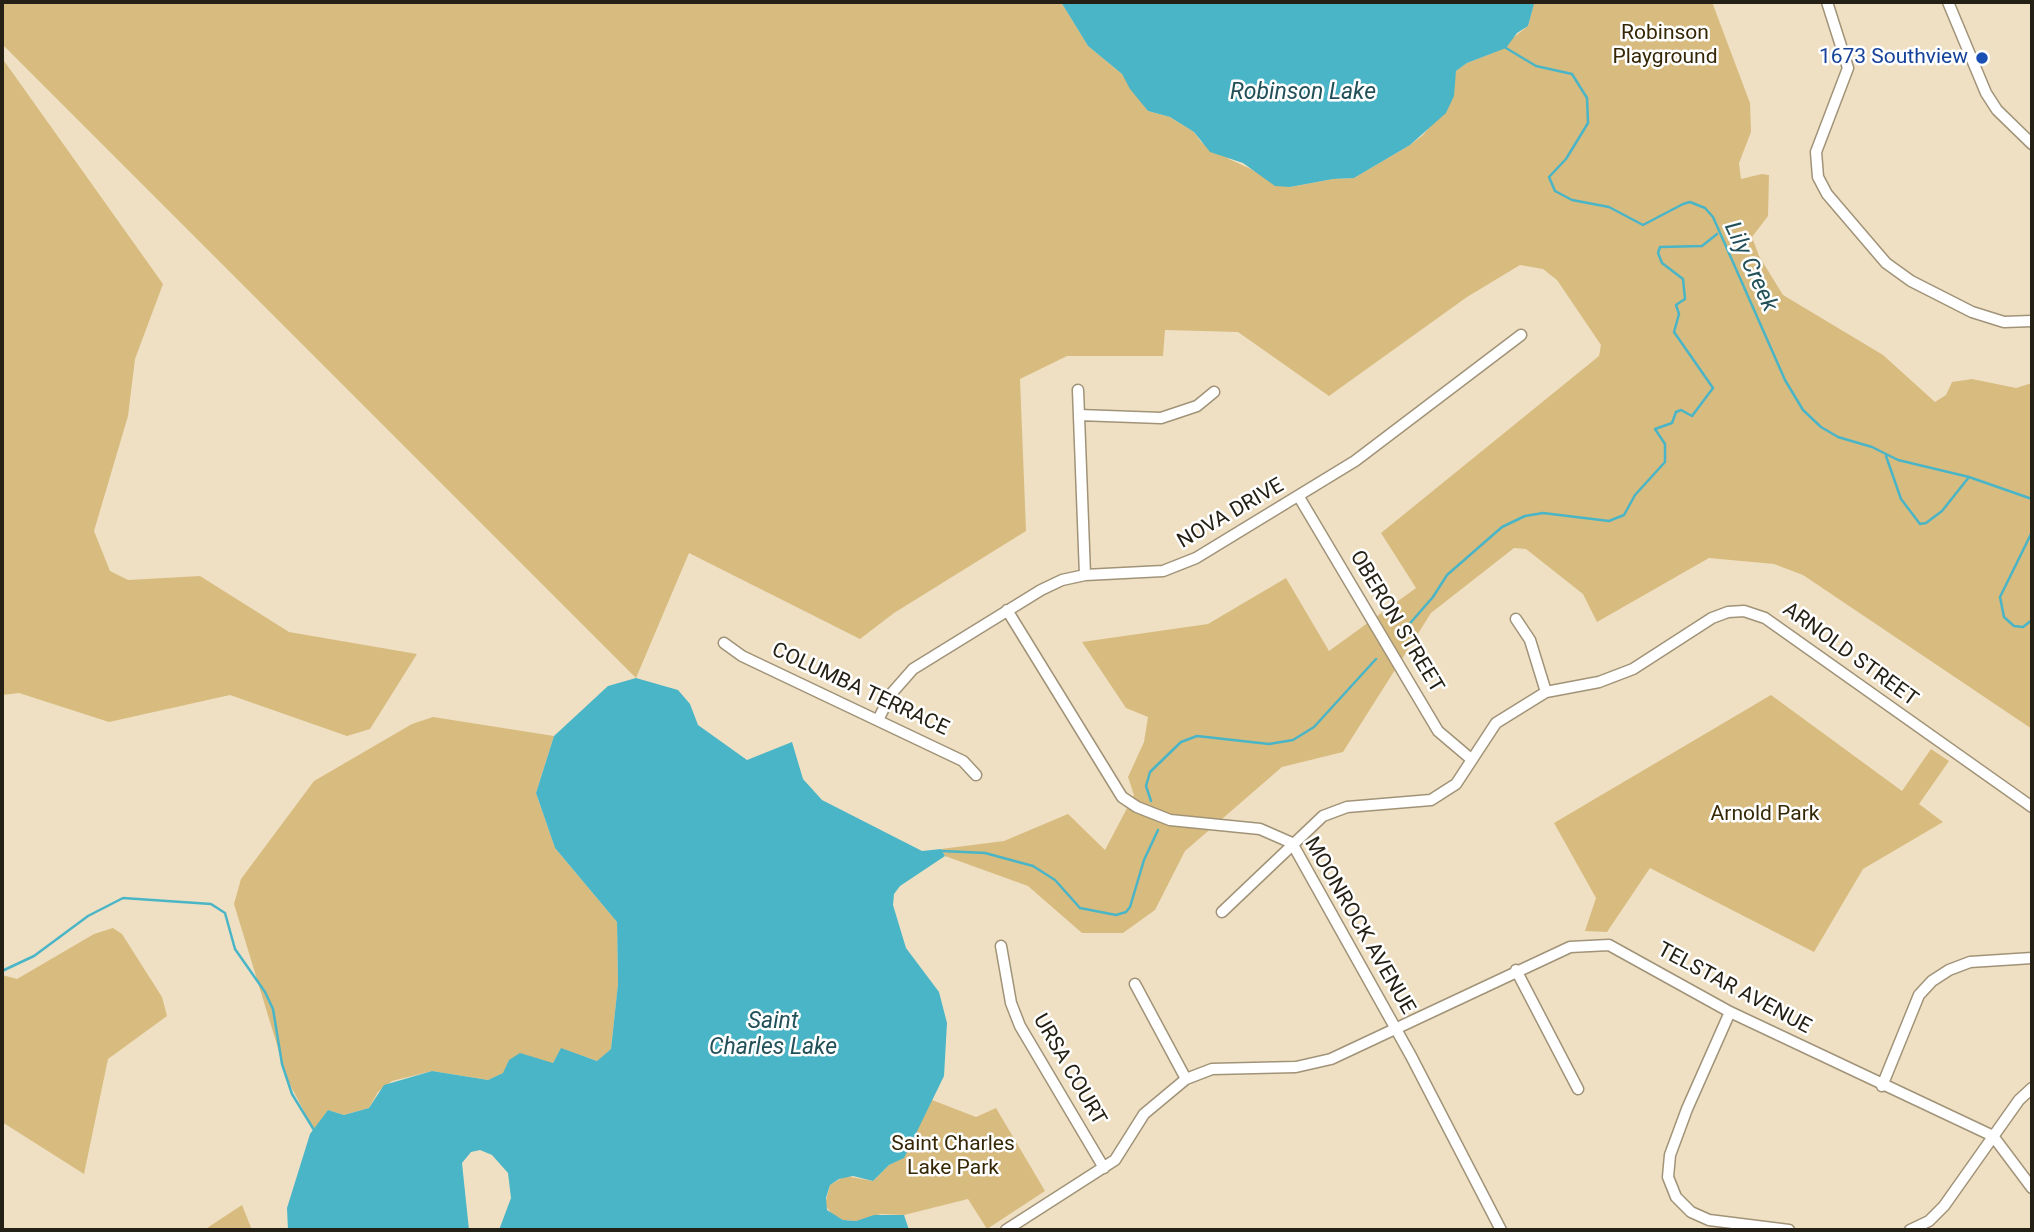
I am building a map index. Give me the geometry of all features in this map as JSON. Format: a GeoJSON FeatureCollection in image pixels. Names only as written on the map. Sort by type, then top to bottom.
{"type":"FeatureCollection","features":[{"type":"Feature","properties":{"kind":"street"},"geometry":{"type":"LineString","coordinates":[[1827,2],[1848,68],[1816,152],[1816,169],[1822,186],[1886,263],[1911,281],[1972,312],[2004,322],[2032,321]]}},
{"type":"Feature","properties":{"kind":"street"},"geometry":{"type":"LineString","coordinates":[[1948,2],[1986,93],[1997,110],[2032,144]]}},
{"type":"Feature","properties":{"kind":"street","name":"NOVA DRIVE"},"geometry":{"type":"LineString","coordinates":[[878,720],[905,676],[1007,610],[1053,584],[1085,575],[1152,572],[1180,566],[1355,461],[1521,335]]}},
{"type":"Feature","properties":{"kind":"street"},"geometry":{"type":"LineString","coordinates":[[1078,390],[1085,575]]}},
{"type":"Feature","properties":{"kind":"street"},"geometry":{"type":"LineString","coordinates":[[1079,415],[1161,418],[1198,406],[1214,392]]}},
{"type":"Feature","properties":{"kind":"street","name":"OBERON STREET"},"geometry":{"type":"LineString","coordinates":[[1299,497],[1438,731],[1471,759]]}},
{"type":"Feature","properties":{"kind":"street","name":"MOONROCK AVENUE"},"geometry":{"type":"LineString","coordinates":[[1007,610],[1122,797],[1137,807],[1171,820],[1247,826],[1292,843],[1395,1028],[1501,1230]]}},
{"type":"Feature","properties":{"kind":"street","name":"ARNOLD STREET"},"geometry":{"type":"LineString","coordinates":[[1222,912],[1323,816],[1347,807],[1431,800],[1456,784],[1496,723],[1546,692],[1599,682],[1624,673],[1720,614],[1735,611],[1755,613],[2032,807]]}},
{"type":"Feature","properties":{"kind":"street"},"geometry":{"type":"LineString","coordinates":[[1516,619],[1530,640],[1546,692]]}},
{"type":"Feature","properties":{"kind":"street","name":"COLUMBA TERRACE"},"geometry":{"type":"LineString","coordinates":[[724,643],[742,656],[963,761],[976,775]]}},
{"type":"Feature","properties":{"kind":"street","name":"TELSTAR AVENUE"},"geometry":{"type":"LineString","coordinates":[[1186,1079],[1212,1069],[1296,1068],[1331,1059],[1570,947],[1609,945],[1730,1013],[1993,1136],[2032,1188]]}},
{"type":"Feature","properties":{"kind":"street","name":"URSA COURT"},"geometry":{"type":"LineString","coordinates":[[1002,946],[1011,1003],[1020,1026],[1104,1168]]}},
{"type":"Feature","properties":{"kind":"street"},"geometry":{"type":"LineString","coordinates":[[1882,1086],[1919,995],[1932,981],[1949,970],[1970,962],[2032,958]]}},
{"type":"Feature","properties":{"kind":"street"},"geometry":{"type":"LineString","coordinates":[[1516,970],[1578,1089]]}},
{"type":"Feature","properties":{"kind":"street"},"geometry":{"type":"LineString","coordinates":[[1006,1230],[1115,1160],[1144,1114],[1186,1079],[1135,984]]}},
{"type":"Feature","properties":{"kind":"street"},"geometry":{"type":"LineString","coordinates":[[1730,1013],[1683,1120],[1670,1155],[1668,1177],[1676,1197],[1691,1212],[1709,1220],[1789,1230]]}},
{"type":"Feature","properties":{"kind":"street"},"geometry":{"type":"LineString","coordinates":[[1910,1230],[1929,1221],[1944,1206],[2019,1100],[2032,1088]]}},
{"type":"Feature","properties":{"kind":"green space","name":"Robinson Playground"},"geometry":{"type":"Polygon","coordinates":[[[2,2],[1061,2],[1088,46],[1122,74],[1148,111],[1170,117],[1194,132],[1201,142],[1229,159],[1290,187],[1354,178],[1410,145],[1423,135],[1449,104],[1456,71],[1467,63],[1495,52],[1528,26],[1534,2],[1712,2],[1750,103],[1751,132],[1739,163],[1741,179],[1769,175],[1768,216],[1752,237],[1759,256],[1783,295],[1883,355],[1935,402],[1946,395],[1952,382],[1972,379],[2016,388],[2032,383],[2032,729],[1803,575],[1774,564],[1709,558],[1597,622],[1583,594],[1526,549],[1514,548],[1431,613],[1343,752],[1282,767],[1185,851],[1155,910],[1123,933],[1082,933],[1028,886],[945,856],[941,849],[1004,841],[1068,814],[1105,850],[1134,795],[1128,777],[1144,742],[1148,717],[1126,708],[1082,642],[1208,624],[1286,578],[1329,651],[1416,588],[1381,533],[1599,356],[1601,345],[1557,280],[1543,269],[1520,265],[1467,297],[1329,396],[1238,332],[1165,330],[1163,356],[1067,356],[1020,379],[1026,531],[894,613],[860,639],[689,553],[636,678],[2,44],[2,2]]]}},
{"type":"Feature","properties":{"kind":"green space"},"geometry":{"type":"Polygon","coordinates":[[[2,58],[163,284],[135,359],[128,416],[94,531],[110,571],[128,580],[200,576],[289,632],[417,654],[370,729],[347,736],[230,695],[109,722],[19,693],[2,695],[2,58]]]}},
{"type":"Feature","properties":{"kind":"green space","name":"Arnold Park"},"geometry":{"type":"Polygon","coordinates":[[[1771,695],[1902,791],[1931,749],[1949,761],[1919,804],[1943,822],[1863,869],[1814,952],[1650,868],[1607,932],[1585,931],[1596,898],[1554,823],[1771,695]]]}},
{"type":"Feature","properties":{"kind":"green space"},"geometry":{"type":"Polygon","coordinates":[[[433,717],[554,736],[536,793],[555,848],[617,922],[618,984],[611,1049],[598,1061],[561,1049],[553,1063],[509,1060],[504,1073],[488,1080],[432,1071],[392,1081],[378,1092],[369,1108],[344,1115],[328,1110],[314,1130],[288,1081],[234,904],[241,879],[314,781],[412,724],[433,717]]]}},
{"type":"Feature","properties":{"kind":"green space"},"geometry":{"type":"Polygon","coordinates":[[[113,928],[122,934],[162,997],[167,1016],[108,1059],[84,1174],[2,1122],[2,975],[17,979],[94,934],[113,928]]]}},
{"type":"Feature","properties":{"kind":"green space","name":"Saint Charles Lake Park"},"geometry":{"type":"Polygon","coordinates":[[[932,1100],[976,1117],[996,1108],[1045,1191],[987,1229],[968,1199],[904,1215],[881,1214],[856,1221],[843,1220],[831,1213],[825,1205],[830,1185],[845,1176],[873,1181],[889,1165],[903,1158],[932,1100]]]}},
{"type":"Feature","properties":{"kind":"green space"},"geometry":{"type":"Polygon","coordinates":[[[242,1205],[252,1230],[204,1230],[242,1205]]]}},
{"type":"Feature","properties":{"kind":"water","name":"Robinson Lake"},"geometry":{"type":"Polygon","coordinates":[[[1061,2],[1534,4],[1528,26],[1517,33],[1506,48],[1467,63],[1456,71],[1454,96],[1446,113],[1410,145],[1354,178],[1290,187],[1275,186],[1243,163],[1210,152],[1194,132],[1170,117],[1148,111],[1122,74],[1088,46],[1061,2]]]}},
{"type":"Feature","properties":{"kind":"water","name":"Saint Charles Lake"},"geometry":{"type":"Polygon","coordinates":[[[636,678],[678,690],[690,704],[698,725],[747,760],[792,742],[803,779],[822,800],[922,851],[941,849],[945,856],[900,886],[894,894],[893,905],[906,948],[939,992],[947,1023],[944,1076],[904,1158],[889,1165],[873,1181],[853,1176],[839,1179],[830,1185],[826,1198],[827,1210],[843,1220],[856,1221],[874,1215],[904,1215],[909,1230],[499,1230],[511,1198],[508,1173],[492,1155],[480,1150],[471,1152],[462,1163],[469,1230],[288,1230],[287,1208],[310,1134],[328,1110],[344,1115],[369,1108],[384,1085],[432,1071],[488,1080],[503,1073],[509,1060],[520,1053],[553,1063],[561,1048],[597,1061],[611,1049],[618,984],[617,922],[555,848],[536,793],[554,736],[608,686],[636,678]]]}},
{"type":"Feature","properties":{"kind":"waterway","name":"Lily Creek"},"geometry":{"type":"LineString","coordinates":[[1506,48],[1536,66],[1572,74],[1587,98],[1588,123],[1566,159],[1549,177],[1555,191],[1572,200],[1609,207],[1643,225],[1690,202],[1705,208],[1713,217],[1785,380],[1803,410],[1821,427],[1838,437],[1872,447],[1898,460],[1969,477],[2032,499]]}},
{"type":"Feature","properties":{"kind":"waterway"},"geometry":{"type":"LineString","coordinates":[[1398,637],[1433,597],[1447,575],[1502,527],[1525,516],[1543,513],[1609,521],[1624,515],[1635,495],[1665,462],[1665,444],[1655,429],[1672,423],[1676,412],[1681,410],[1692,416],[1713,388],[1674,332],[1679,314],[1676,305],[1685,299],[1683,279],[1662,263],[1658,253],[1660,247],[1702,246],[1717,234]]}},
{"type":"Feature","properties":{"kind":"waterway"},"geometry":{"type":"LineString","coordinates":[[1886,456],[1901,499],[1920,524],[1926,523],[1942,511],[1969,477]]}},
{"type":"Feature","properties":{"kind":"waterway"},"geometry":{"type":"LineString","coordinates":[[2032,532],[2000,597],[2004,617],[2014,626],[2023,627],[2032,620]]}},
{"type":"Feature","properties":{"kind":"waterway"},"geometry":{"type":"LineString","coordinates":[[1151,801],[1146,786],[1150,772],[1181,742],[1197,736],[1269,744],[1293,740],[1314,727],[1376,659]]}},
{"type":"Feature","properties":{"kind":"waterway"},"geometry":{"type":"LineString","coordinates":[[942,851],[985,853],[1033,866],[1055,880],[1080,908],[1116,915],[1126,912],[1130,907],[1144,860],[1158,830]]}},
{"type":"Feature","properties":{"kind":"waterway"},"geometry":{"type":"LineString","coordinates":[[2,971],[34,956],[88,916],[123,898],[211,904],[225,913],[235,949],[265,992],[273,1009],[282,1064],[292,1094],[314,1130]]}},
{"type":"Feature","properties":{"kind":"place","name":"1673 Southview"},"geometry":{"type":"Point","coordinates":[1982,58]}}]}
